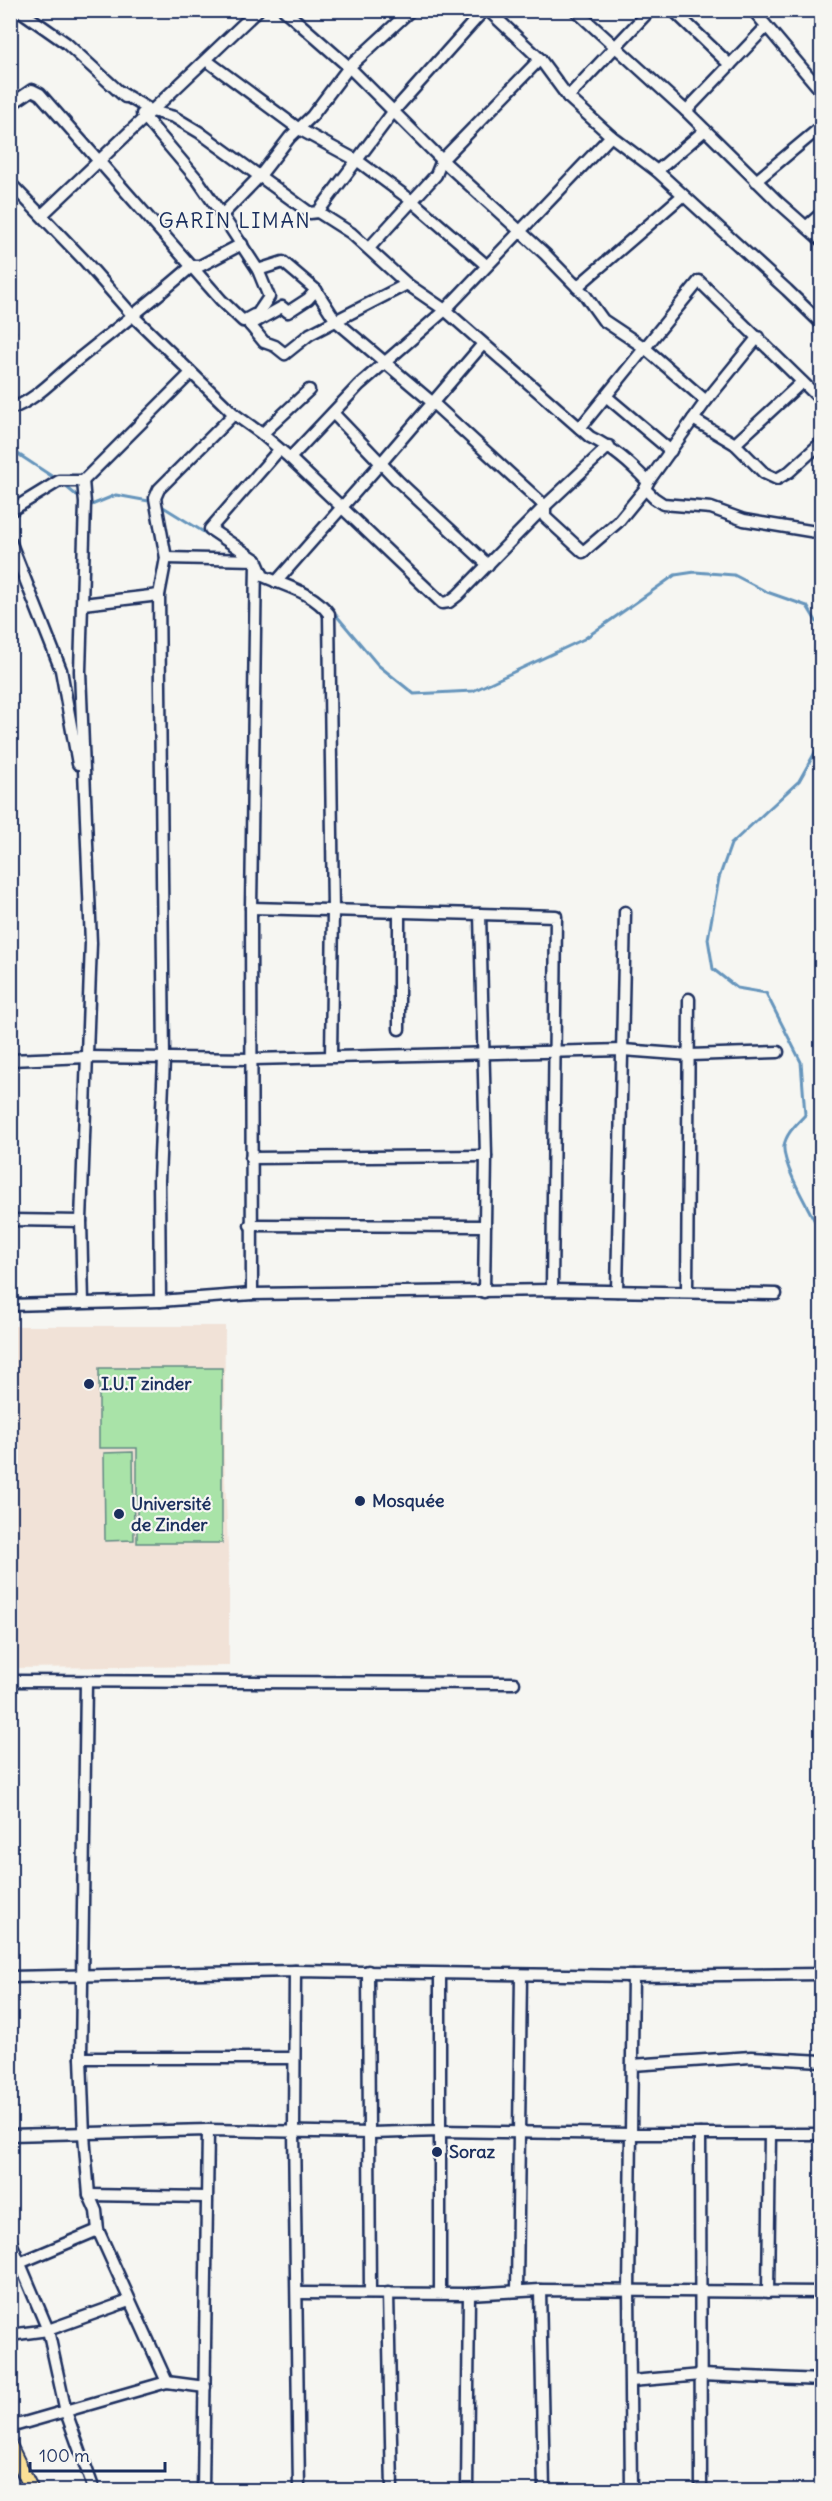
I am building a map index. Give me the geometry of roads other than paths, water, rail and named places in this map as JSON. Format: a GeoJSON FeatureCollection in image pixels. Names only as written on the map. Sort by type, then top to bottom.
{"type":"FeatureCollection","features":[{"type":"Feature","properties":{"kind":"main road"},"geometry":{"type":"LineString","coordinates":[[10,2445],[32,2490]]}},
{"type":"Feature","properties":{"kind":"street"},"geometry":{"type":"LineString","coordinates":[[19,10],[66,43],[120,92],[149,114],[197,179],[258,270],[269,297],[250,325]]}},
{"type":"Feature","properties":{"kind":"street"},"geometry":{"type":"LineString","coordinates":[[42,215],[258,10]]}},
{"type":"Feature","properties":{"kind":"street"},"geometry":{"type":"LineString","coordinates":[[284,10],[349,67],[442,160],[578,287],[603,320],[645,348],[706,401]]}},
{"type":"Feature","properties":{"kind":"street"},"geometry":{"type":"LineString","coordinates":[[318,212],[393,112],[486,10],[540,58],[568,97],[611,136],[657,171],[822,324]]}},
{"type":"Feature","properties":{"kind":"street"},"geometry":{"type":"LineString","coordinates":[[575,10],[686,111],[756,181],[822,241]]}},
{"type":"Feature","properties":{"kind":"street"},"geometry":{"type":"LineString","coordinates":[[568,97],[650,10]]}},
{"type":"Feature","properties":{"kind":"street"},"geometry":{"type":"LineString","coordinates":[[673,10],[730,65]]}},
{"type":"Feature","properties":{"kind":"street"},"geometry":{"type":"LineString","coordinates":[[753,10],[822,92]]}},
{"type":"Feature","properties":{"kind":"street"},"geometry":{"type":"LineString","coordinates":[[222,215],[259,177],[349,67],[406,12]]}},
{"type":"Feature","properties":{"kind":"street"},"geometry":{"type":"LineString","coordinates":[[686,111],[766,27]]}},
{"type":"Feature","properties":{"kind":"street"},"geometry":{"type":"LineString","coordinates":[[369,248],[436,174],[442,160],[540,58]]}},
{"type":"Feature","properties":{"kind":"street"},"geometry":{"type":"LineString","coordinates":[[206,60],[300,129],[358,161],[412,201],[486,265]]}},
{"type":"Feature","properties":{"kind":"street"},"geometry":{"type":"LineString","coordinates":[[10,105],[32,90],[40,94],[99,160],[142,213],[239,319],[246,321],[257,313]]}},
{"type":"Feature","properties":{"kind":"street"},"geometry":{"type":"LineString","coordinates":[[149,114],[174,117],[199,132],[310,213],[318,212],[369,248],[407,284],[445,310],[590,437],[609,446],[646,486],[654,498],[663,504],[711,508],[744,520],[822,533]]}},
{"type":"Feature","properties":{"kind":"street"},"geometry":{"type":"LineString","coordinates":[[756,181],[822,126]]}},
{"type":"Feature","properties":{"kind":"street"},"geometry":{"type":"LineString","coordinates":[[657,171],[705,130]]}},
{"type":"Feature","properties":{"kind":"street"},"geometry":{"type":"LineString","coordinates":[[290,458],[333,412],[445,310],[611,136]]}},
{"type":"Feature","properties":{"kind":"street"},"geometry":{"type":"LineString","coordinates":[[10,183],[134,317],[191,373],[234,414],[290,458],[442,603],[449,602],[458,595],[609,446]]}},
{"type":"Feature","properties":{"kind":"street"},"geometry":{"type":"LineString","coordinates":[[578,287],[682,196]]}},
{"type":"Feature","properties":{"kind":"street"},"geometry":{"type":"LineString","coordinates":[[807,226],[822,213]]}},
{"type":"Feature","properties":{"kind":"street"},"geometry":{"type":"LineString","coordinates":[[10,409],[22,405],[134,317],[192,266],[200,266],[242,244]]}},
{"type":"Feature","properties":{"kind":"street"},"geometry":{"type":"LineString","coordinates":[[258,270],[283,262],[316,290],[336,321],[371,353],[386,362],[433,403],[546,506]]}},
{"type":"Feature","properties":{"kind":"street"},"geometry":{"type":"LineString","coordinates":[[580,428],[699,281],[822,401]]}},
{"type":"Feature","properties":{"kind":"street"},"geometry":{"type":"LineString","coordinates":[[250,325],[264,342],[275,346],[285,354],[310,334],[407,284]]}},
{"type":"Feature","properties":{"kind":"street"},"geometry":{"type":"LineString","coordinates":[[250,325],[282,307],[288,312],[308,299],[316,290]]}},
{"type":"Feature","properties":{"kind":"street"},"geometry":{"type":"LineString","coordinates":[[546,506],[545,517],[583,552],[618,522],[706,401],[758,337]]}},
{"type":"Feature","properties":{"kind":"street"},"geometry":{"type":"LineString","coordinates":[[276,582],[483,344]]}},
{"type":"Feature","properties":{"kind":"street"},"geometry":{"type":"LineString","coordinates":[[10,511],[59,481],[83,481],[191,373]]}},
{"type":"Feature","properties":{"kind":"street"},"geometry":{"type":"LineString","coordinates":[[735,444],[802,382]]}},
{"type":"Feature","properties":{"kind":"street"},"geometry":{"type":"LineString","coordinates":[[262,434],[309,390]]}},
{"type":"Feature","properties":{"kind":"street"},"geometry":{"type":"LineString","coordinates":[[607,397],[671,451]]}},
{"type":"Feature","properties":{"kind":"street"},"geometry":{"type":"LineString","coordinates":[[333,412],[381,463],[488,565]]}},
{"type":"Feature","properties":{"kind":"street"},"geometry":{"type":"LineString","coordinates":[[160,1301],[159,1180],[164,1059],[159,595],[166,558],[156,503],[159,489],[234,414]]}},
{"type":"Feature","properties":{"kind":"street"},"geometry":{"type":"LineString","coordinates":[[693,419],[735,444],[764,472],[777,479],[789,472],[822,441]]}},
{"type":"Feature","properties":{"kind":"street"},"geometry":{"type":"LineString","coordinates":[[279,450],[210,529],[256,560],[263,576],[302,591],[322,605],[329,614],[333,910],[331,1056]]}},
{"type":"Feature","properties":{"kind":"street"},"geometry":{"type":"LineString","coordinates":[[83,481],[83,604],[80,671],[91,904],[88,1058],[81,1221],[83,1302]]}},
{"type":"Feature","properties":{"kind":"street"},"geometry":{"type":"LineString","coordinates":[[10,541],[61,670],[85,801]]}},
{"type":"Feature","properties":{"kind":"street"},"geometry":{"type":"LineString","coordinates":[[166,558],[256,560]]}},
{"type":"Feature","properties":{"kind":"street"},"geometry":{"type":"LineString","coordinates":[[252,1294],[250,1225],[253,1059],[251,908],[256,560]]}},
{"type":"Feature","properties":{"kind":"street"},"geometry":{"type":"LineString","coordinates":[[83,604],[159,595]]}},
{"type":"Feature","properties":{"kind":"street"},"geometry":{"type":"LineString","coordinates":[[251,908],[556,916],[552,1290]]}},
{"type":"Feature","properties":{"kind":"street"},"geometry":{"type":"LineString","coordinates":[[399,912],[399,1029]]}},
{"type":"Feature","properties":{"kind":"street"},"geometry":{"type":"LineString","coordinates":[[617,1291],[625,912]]}},
{"type":"Feature","properties":{"kind":"street"},"geometry":{"type":"LineString","coordinates":[[480,914],[485,1055],[484,1292]]}},
{"type":"Feature","properties":{"kind":"street"},"geometry":{"type":"LineString","coordinates":[[687,1292],[689,999]]}},
{"type":"Feature","properties":{"kind":"street"},"geometry":{"type":"LineString","coordinates":[[10,1060],[253,1059],[623,1050],[690,1055],[778,1052]]}},
{"type":"Feature","properties":{"kind":"street"},"geometry":{"type":"LineString","coordinates":[[251,1158],[486,1156]]}},
{"type":"Feature","properties":{"kind":"street"},"geometry":{"type":"LineString","coordinates":[[10,1220],[81,1221]]}},
{"type":"Feature","properties":{"kind":"street"},"geometry":{"type":"LineString","coordinates":[[250,1225],[484,1226]]}},
{"type":"Feature","properties":{"kind":"street"},"geometry":{"type":"LineString","coordinates":[[10,1305],[160,1301],[252,1294],[552,1290],[776,1294]]}},
{"type":"Feature","properties":{"kind":"street"},"geometry":{"type":"LineString","coordinates":[[10,1681],[514,1683]]}},
{"type":"Feature","properties":{"kind":"street"},"geometry":{"type":"LineString","coordinates":[[86,1682],[81,2058],[89,2195],[96,2211],[98,2230],[167,2382]]}},
{"type":"Feature","properties":{"kind":"street"},"geometry":{"type":"LineString","coordinates":[[295,1971],[294,2131],[299,2490]]}},
{"type":"Feature","properties":{"kind":"street"},"geometry":{"type":"LineString","coordinates":[[10,1977],[295,1971],[633,1976],[822,1974]]}},
{"type":"Feature","properties":{"kind":"street"},"geometry":{"type":"LineString","coordinates":[[368,1971],[371,2133],[370,2293]]}},
{"type":"Feature","properties":{"kind":"street"},"geometry":{"type":"LineString","coordinates":[[440,1974],[440,2293]]}},
{"type":"Feature","properties":{"kind":"street"},"geometry":{"type":"LineString","coordinates":[[517,2291],[521,1975]]}},
{"type":"Feature","properties":{"kind":"street"},"geometry":{"type":"LineString","coordinates":[[631,2490],[629,2290],[633,1976]]}},
{"type":"Feature","properties":{"kind":"street"},"geometry":{"type":"LineString","coordinates":[[632,2065],[751,2057],[822,2061]]}},
{"type":"Feature","properties":{"kind":"street"},"geometry":{"type":"LineString","coordinates":[[81,2058],[294,2058]]}},
{"type":"Feature","properties":{"kind":"street"},"geometry":{"type":"LineString","coordinates":[[203,2490],[208,2130]]}},
{"type":"Feature","properties":{"kind":"street"},"geometry":{"type":"LineString","coordinates":[[10,2135],[84,2135],[208,2130],[371,2133],[440,2131],[822,2134]]}},
{"type":"Feature","properties":{"kind":"street"},"geometry":{"type":"LineString","coordinates":[[700,2134],[701,2490]]}},
{"type":"Feature","properties":{"kind":"street"},"geometry":{"type":"LineString","coordinates":[[768,2292],[770,2134]]}},
{"type":"Feature","properties":{"kind":"street"},"geometry":{"type":"LineString","coordinates":[[89,2195],[206,2197]]}},
{"type":"Feature","properties":{"kind":"street"},"geometry":{"type":"LineString","coordinates":[[15,2265],[98,2230]]}},
{"type":"Feature","properties":{"kind":"street"},"geometry":{"type":"LineString","coordinates":[[10,2240],[15,2265],[48,2330],[66,2412],[94,2490]]}},
{"type":"Feature","properties":{"kind":"street"},"geometry":{"type":"LineString","coordinates":[[298,2293],[469,2294],[540,2289],[822,2292]]}},
{"type":"Feature","properties":{"kind":"street"},"geometry":{"type":"LineString","coordinates":[[540,2289],[544,2490]]}},
{"type":"Feature","properties":{"kind":"street"},"geometry":{"type":"LineString","coordinates":[[388,2293],[392,2490]]}},
{"type":"Feature","properties":{"kind":"street"},"geometry":{"type":"LineString","coordinates":[[467,2490],[469,2294]]}},
{"type":"Feature","properties":{"kind":"street"},"geometry":{"type":"LineString","coordinates":[[10,2335],[48,2330],[129,2301]]}},
{"type":"Feature","properties":{"kind":"street"},"geometry":{"type":"LineString","coordinates":[[631,2381],[701,2375],[822,2380]]}},
{"type":"Feature","properties":{"kind":"street"},"geometry":{"type":"LineString","coordinates":[[10,2427],[167,2382],[205,2387]]}},
{"type":"Feature","properties":{"kind":"waterway"},"geometry":{"type":"LineString","coordinates":[[10,325],[16,332],[10,344]]}},
{"type":"Feature","properties":{"kind":"waterway"},"geometry":{"type":"LineString","coordinates":[[10,434],[18,454],[56,479]]}},
{"type":"Feature","properties":{"kind":"waterway"},"geometry":{"type":"LineString","coordinates":[[64,485],[82,500]]}},
{"type":"Feature","properties":{"kind":"waterway"},"geometry":{"type":"LineString","coordinates":[[89,506],[116,495],[154,502]]}},
{"type":"Feature","properties":{"kind":"waterway"},"geometry":{"type":"LineString","coordinates":[[160,505],[236,552]]}},
{"type":"Feature","properties":{"kind":"waterway"},"geometry":{"type":"LineString","coordinates":[[264,570],[277,576]]}},
{"type":"Feature","properties":{"kind":"waterway"},"geometry":{"type":"LineString","coordinates":[[325,602],[378,665],[414,694],[473,691],[584,639],[675,575],[695,572],[734,575],[767,592],[807,606],[822,631]]}},
{"type":"Feature","properties":{"kind":"waterway"},"geometry":{"type":"LineString","coordinates":[[822,740],[799,781],[731,844],[719,878],[708,939],[713,969],[737,988],[766,993],[801,1062],[805,1115],[787,1137],[784,1154],[802,1197],[817,1225],[822,1228]]}},
{"type":"Feature","properties":{"kind":"place","name":"I.U.T zinder"},"geometry":{"type":"Point","coordinates":[89,1384]}},
{"type":"Feature","properties":{"kind":"place","name":"Mosquée"},"geometry":{"type":"Point","coordinates":[360,1501]}},
{"type":"Feature","properties":{"kind":"place","name":"Université de Zinder"},"geometry":{"type":"Point","coordinates":[119,1514]}},
{"type":"Feature","properties":{"kind":"place","name":"Soraz"},"geometry":{"type":"Point","coordinates":[437,2152]}},
{"type":"Feature","properties":{"kind":"district","name":"GARIN LIMAN"},"geometry":{"type":"Point","coordinates":[235,221]}}]}
